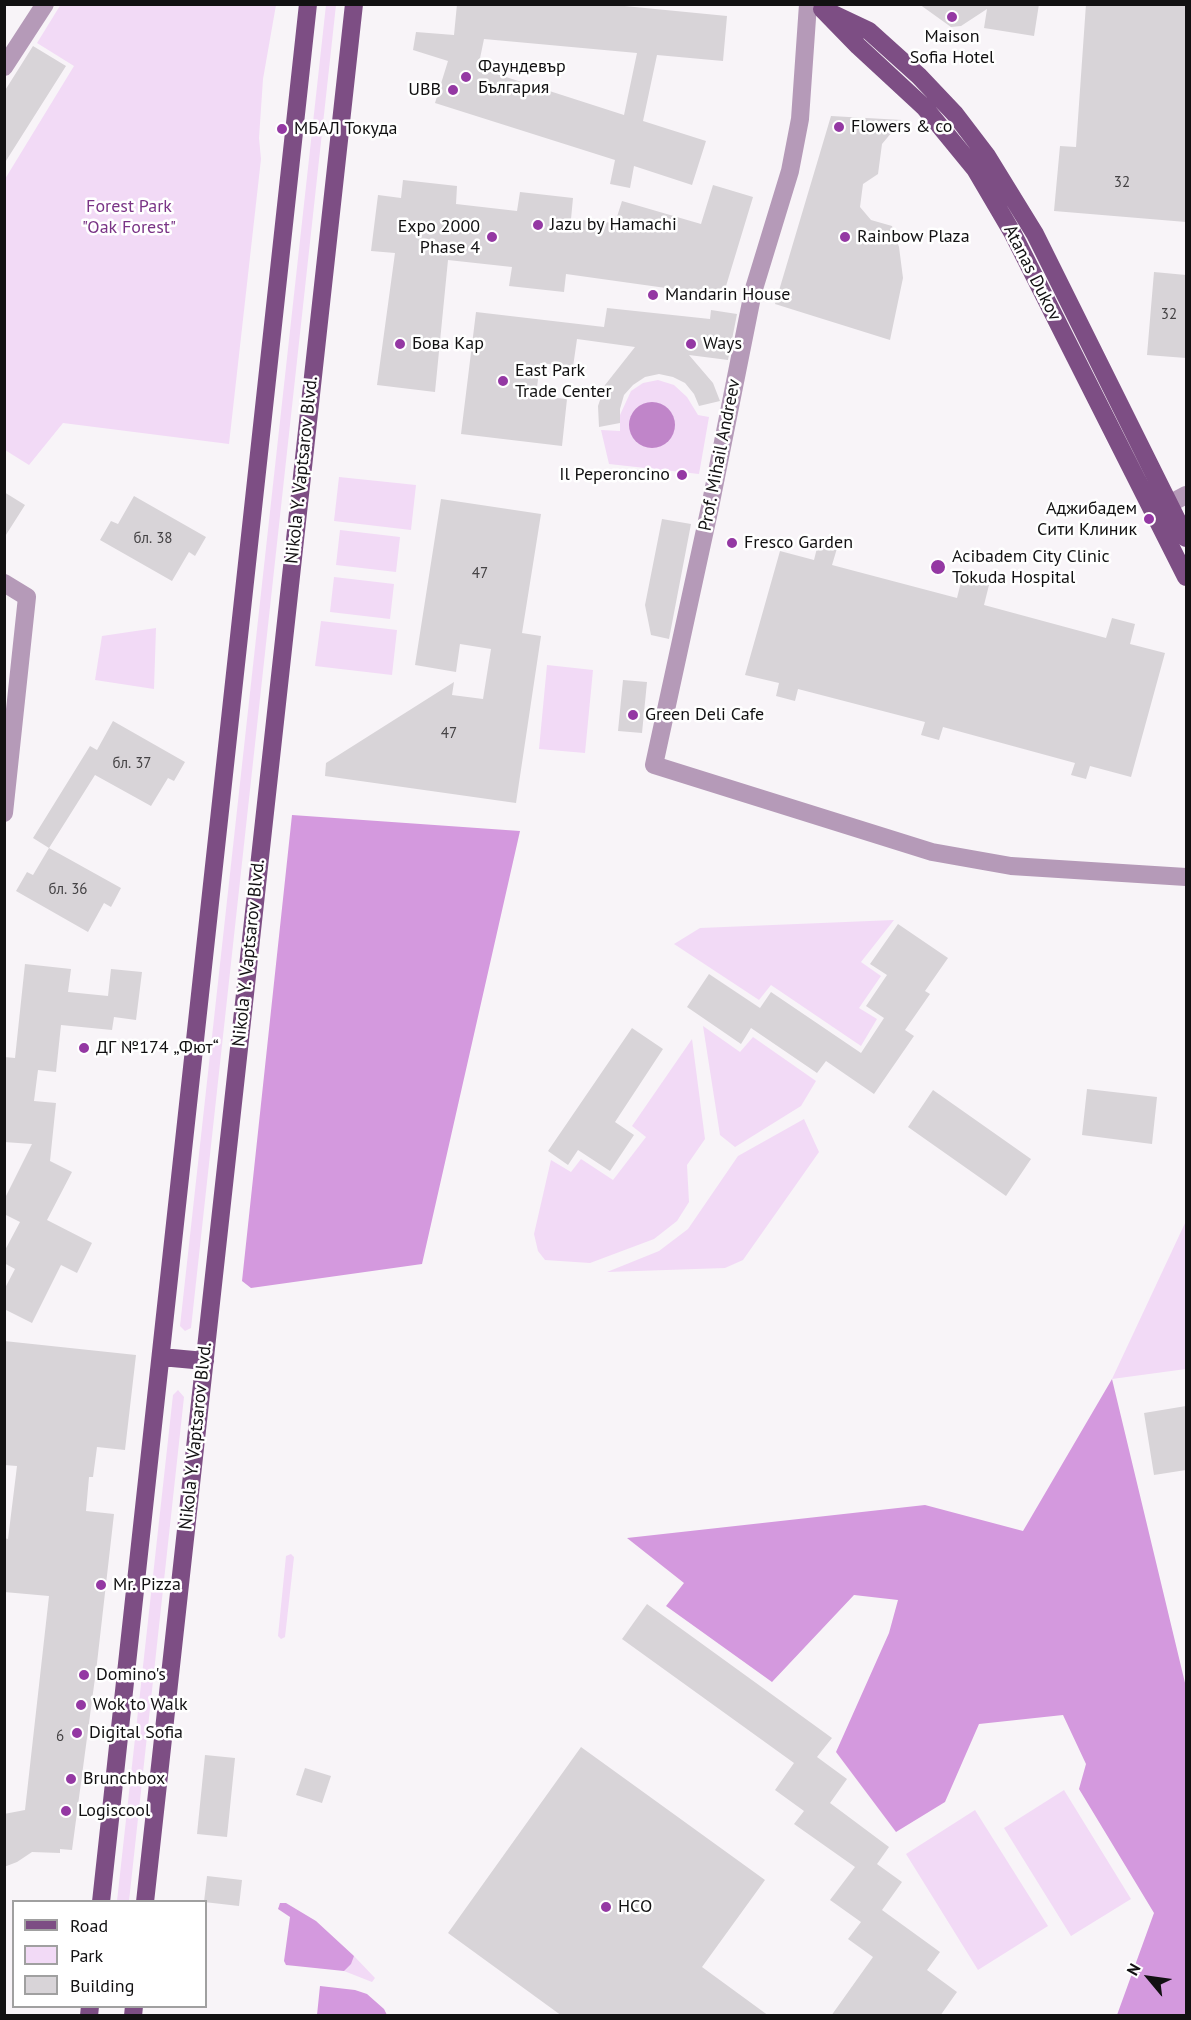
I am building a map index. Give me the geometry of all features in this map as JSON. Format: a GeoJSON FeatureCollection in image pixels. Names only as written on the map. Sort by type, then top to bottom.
{"type":"FeatureCollection","features":[{"type":"Feature","properties":{"kind":"main road"},"geometry":{"type":"LineString","coordinates":[[101,1900],[308,4]]}},
{"type":"Feature","properties":{"kind":"main road","name":"Nikola Y. Vaptsarov Blvd."},"geometry":{"type":"LineString","coordinates":[[146,1900],[354,4]]}},
{"type":"Feature","properties":{"kind":"main road","name":"Atanas Dukov"},"geometry":{"type":"LineString","coordinates":[[816,6],[870,31],[937,93],[987,156],[1035,234],[1186,538]]}},
{"type":"Feature","properties":{"kind":"main road","name":"Atanas Dukov"},"geometry":{"type":"LineString","coordinates":[[816,6],[925,108],[975,169],[1012,232],[1186,577]]}},
{"type":"Feature","properties":{"kind":"main road"},"geometry":{"type":"LineString","coordinates":[[161,1357],[205,1361]]}},
{"type":"Feature","properties":{"kind":"street"},"geometry":{"type":"LineString","coordinates":[[4,67],[45,4]]}},
{"type":"Feature","properties":{"kind":"street","name":"Prof. Mihail Andreev"},"geometry":{"type":"LineString","coordinates":[[816,6],[790,171],[753,292],[710,507],[654,765],[932,852],[1011,866],[1186,877]]}},
{"type":"Feature","properties":{"kind":"street"},"geometry":{"type":"LineString","coordinates":[[1169,504],[1186,495]]}},
{"type":"Feature","properties":{"kind":"street"},"geometry":{"type":"LineString","coordinates":[[4,583],[27,597],[4,813]]}},
{"type":"Feature","properties":{"kind":"green space","name":"Forest Park \"Oak Forest\""},"geometry":{"type":"Polygon","coordinates":[[[61,4],[276,5],[263,79],[259,138],[261,159],[229,444],[63,423],[29,465],[5,450],[5,179],[74,66],[37,43],[61,4]]]}},
{"type":"Feature","properties":{"kind":"green space"},"geometry":{"type":"Polygon","coordinates":[[[326,5],[336,5],[191,1328],[185,1331],[180,1326],[326,5]]]}},
{"type":"Feature","properties":{"kind":"green space"},"geometry":{"type":"Polygon","coordinates":[[[658,380],[674,385],[687,397],[698,415],[709,417],[699,474],[609,464],[601,430],[620,431],[620,415],[631,391],[643,383],[658,380]]]}},
{"type":"Feature","properties":{"kind":"green space"},"geometry":{"type":"Polygon","coordinates":[[[339,477],[416,485],[411,530],[334,521],[339,477]]]}},
{"type":"Feature","properties":{"kind":"green space"},"geometry":{"type":"Polygon","coordinates":[[[340,530],[400,537],[396,572],[336,565],[340,530]]]}},
{"type":"Feature","properties":{"kind":"green space"},"geometry":{"type":"Polygon","coordinates":[[[334,577],[394,584],[390,619],[330,612],[334,577]]]}},
{"type":"Feature","properties":{"kind":"green space"},"geometry":{"type":"Polygon","coordinates":[[[321,621],[397,630],[392,675],[315,666],[321,621]]]}},
{"type":"Feature","properties":{"kind":"green space"},"geometry":{"type":"Polygon","coordinates":[[[156,628],[154,689],[95,680],[102,636],[156,628]]]}},
{"type":"Feature","properties":{"kind":"green space"},"geometry":{"type":"Polygon","coordinates":[[[547,665],[593,670],[585,753],[539,749],[547,665]]]}},
{"type":"Feature","properties":{"kind":"green space"},"geometry":{"type":"Polygon","coordinates":[[[894,920],[861,962],[881,976],[859,1008],[877,1019],[861,1046],[771,985],[759,1000],[674,944],[700,928],[894,920]]]}},
{"type":"Feature","properties":{"kind":"green space"},"geometry":{"type":"Polygon","coordinates":[[[703,1026],[740,1052],[753,1037],[816,1081],[801,1106],[735,1147],[720,1135],[703,1026]]]}},
{"type":"Feature","properties":{"kind":"green space"},"geometry":{"type":"Polygon","coordinates":[[[692,1039],[705,1139],[687,1165],[689,1202],[677,1221],[654,1239],[590,1263],[545,1260],[538,1251],[534,1234],[551,1160],[571,1172],[581,1159],[613,1180],[646,1137],[632,1126],[692,1039]]]}},
{"type":"Feature","properties":{"kind":"green space"},"geometry":{"type":"Polygon","coordinates":[[[804,1119],[819,1152],[743,1260],[725,1268],[607,1272],[659,1251],[688,1229],[738,1156],[804,1119]]]}},
{"type":"Feature","properties":{"kind":"green space"},"geometry":{"type":"Polygon","coordinates":[[[1186,1221],[1186,1369],[1112,1379],[1186,1221]]]}},
{"type":"Feature","properties":{"kind":"green space"},"geometry":{"type":"Polygon","coordinates":[[[178,1390],[184,1397],[129,1900],[117,1900],[173,1395],[178,1390]]]}},
{"type":"Feature","properties":{"kind":"green space"},"geometry":{"type":"Polygon","coordinates":[[[291,1554],[294,1557],[285,1637],[281,1639],[278,1636],[286,1556],[291,1554]]]}},
{"type":"Feature","properties":{"kind":"green space"},"geometry":{"type":"Polygon","coordinates":[[[1064,1790],[1131,1899],[1071,1936],[1004,1828],[1064,1790]]]}},
{"type":"Feature","properties":{"kind":"green space"},"geometry":{"type":"Polygon","coordinates":[[[975,1810],[1048,1926],[978,1970],[906,1854],[975,1810]]]}},
{"type":"Feature","properties":{"kind":"green space"},"geometry":{"type":"Polygon","coordinates":[[[354,1956],[375,1978],[372,1982],[344,1971],[354,1956]]]}},
{"type":"Feature","properties":{"kind":"shaded area"},"geometry":{"type":"Polygon","coordinates":[[[652,402],[668,409],[675,425],[668,441],[652,448],[636,441],[629,425],[636,409],[652,402]]]}},
{"type":"Feature","properties":{"kind":"shaded area"},"geometry":{"type":"Polygon","coordinates":[[[292,815],[520,831],[422,1264],[251,1288],[242,1281],[292,815]]]}},
{"type":"Feature","properties":{"kind":"shaded area"},"geometry":{"type":"Polygon","coordinates":[[[1112,1379],[1186,1687],[1186,2015],[1117,2015],[1154,1913],[1079,1789],[1086,1764],[1063,1715],[979,1724],[945,1802],[896,1832],[836,1752],[889,1633],[898,1600],[854,1595],[772,1682],[666,1606],[684,1583],[627,1538],[925,1505],[1023,1531],[1112,1379]]]}},
{"type":"Feature","properties":{"kind":"shaded area"},"geometry":{"type":"Polygon","coordinates":[[[280,1903],[286,1903],[316,1921],[354,1956],[351,1964],[344,1971],[286,1965],[284,1961],[290,1917],[278,1909],[280,1903]]]}},
{"type":"Feature","properties":{"kind":"shaded area"},"geometry":{"type":"Polygon","coordinates":[[[320,1986],[355,1990],[367,1994],[384,2009],[387,2015],[317,2015],[320,1986]]]}},
{"type":"Feature","properties":{"kind":"building"},"geometry":{"type":"Polygon","coordinates":[[[457,4],[604,4],[727,16],[723,61],[657,55],[643,121],[706,141],[692,185],[634,166],[630,188],[610,184],[615,160],[435,103],[448,61],[413,50],[416,32],[454,35],[457,4]],[[484,39],[478,68],[624,115],[637,53],[484,39]]]}},
{"type":"Feature","properties":{"kind":"building"},"geometry":{"type":"Polygon","coordinates":[[[919,4],[1039,4],[1034,36],[984,28],[987,9],[961,26],[951,27],[919,4]]]}},
{"type":"Feature","properties":{"kind":"building"},"geometry":{"type":"Polygon","coordinates":[[[1086,4],[1186,4],[1186,222],[1054,211],[1060,146],[1076,147],[1086,4]]]}},
{"type":"Feature","properties":{"kind":"building"},"geometry":{"type":"Polygon","coordinates":[[[33,46],[66,66],[4,164],[4,92],[33,46]]]}},
{"type":"Feature","properties":{"kind":"building","name":"Rainbow Plaza"},"geometry":{"type":"Polygon","coordinates":[[[831,116],[902,120],[882,144],[878,174],[863,184],[860,207],[871,220],[892,226],[899,247],[903,278],[890,340],[775,304],[831,116]]]}},
{"type":"Feature","properties":{"kind":"building"},"geometry":{"type":"Polygon","coordinates":[[[403,180],[457,186],[456,204],[517,211],[520,192],[573,198],[571,219],[615,223],[622,201],[701,224],[713,185],[753,197],[723,296],[566,274],[564,292],[509,286],[512,267],[448,260],[435,392],[377,385],[395,253],[371,251],[378,195],[401,198],[403,180]]]}},
{"type":"Feature","properties":{"kind":"building"},"geometry":{"type":"Polygon","coordinates":[[[1154,272],[1186,275],[1186,358],[1147,355],[1154,272]]]}},
{"type":"Feature","properties":{"kind":"building"},"geometry":{"type":"Polygon","coordinates":[[[607,308],[710,319],[711,310],[737,314],[728,360],[689,355],[713,383],[720,401],[699,406],[694,394],[685,383],[659,374],[645,377],[624,395],[620,409],[620,423],[599,427],[598,406],[605,385],[635,347],[577,339],[573,367],[540,363],[536,396],[567,399],[562,446],[461,434],[476,312],[604,327],[607,308]]]}},
{"type":"Feature","properties":{"kind":"building"},"geometry":{"type":"Polygon","coordinates":[[[4,492],[25,505],[4,538],[4,492]]]}},
{"type":"Feature","properties":{"kind":"building"},"geometry":{"type":"Polygon","coordinates":[[[134,496],[206,537],[195,556],[189,552],[172,581],[100,540],[111,521],[118,524],[134,496]]]}},
{"type":"Feature","properties":{"kind":"building"},"geometry":{"type":"Polygon","coordinates":[[[441,499],[541,514],[522,633],[541,636],[516,803],[325,776],[326,763],[454,682],[452,695],[483,699],[491,649],[460,644],[456,672],[415,665],[441,499]]]}},
{"type":"Feature","properties":{"kind":"building"},"geometry":{"type":"Polygon","coordinates":[[[662,519],[691,524],[669,639],[651,635],[645,605],[662,519]]]}},
{"type":"Feature","properties":{"kind":"building"},"geometry":{"type":"Polygon","coordinates":[[[819,540],[838,545],[832,565],[957,598],[962,578],[989,585],[984,605],[1106,638],[1112,618],[1135,624],[1130,644],[1165,653],[1131,777],[1090,766],[1086,779],[1071,775],[1075,763],[943,727],[939,740],[921,735],[925,722],[798,689],[795,701],[776,696],[779,683],[745,675],[780,551],[814,560],[819,540]]]}},
{"type":"Feature","properties":{"kind":"building"},"geometry":{"type":"Polygon","coordinates":[[[623,680],[647,682],[642,733],[618,731],[623,680]]]}},
{"type":"Feature","properties":{"kind":"building"},"geometry":{"type":"Polygon","coordinates":[[[113,721],[185,762],[174,781],[168,778],[151,806],[95,775],[49,848],[33,838],[90,746],[97,750],[113,721]]]}},
{"type":"Feature","properties":{"kind":"building"},"geometry":{"type":"Polygon","coordinates":[[[49,848],[121,888],[111,907],[104,903],[88,932],[16,891],[27,872],[33,875],[49,848]]]}},
{"type":"Feature","properties":{"kind":"building"},"geometry":{"type":"Polygon","coordinates":[[[898,924],[948,958],[925,991],[930,994],[905,1030],[914,1036],[874,1094],[826,1061],[817,1073],[751,1028],[741,1044],[687,1007],[709,974],[760,1008],[771,992],[861,1053],[884,1018],[866,1006],[887,975],[870,964],[898,924]]]}},
{"type":"Feature","properties":{"kind":"building"},"geometry":{"type":"Polygon","coordinates":[[[25,964],[71,969],[68,992],[108,996],[111,969],[142,972],[136,1020],[114,1017],[112,1030],[61,1025],[56,1072],[38,1070],[34,1101],[56,1103],[50,1161],[72,1172],[47,1220],[92,1243],[77,1273],[61,1265],[32,1323],[4,1309],[4,1290],[15,1269],[4,1263],[4,1252],[20,1222],[4,1214],[4,1200],[32,1144],[4,1142],[4,1057],[15,1058],[25,964]]]}},
{"type":"Feature","properties":{"kind":"building"},"geometry":{"type":"Polygon","coordinates":[[[632,1028],[663,1049],[615,1122],[634,1135],[610,1171],[578,1150],[568,1165],[548,1151],[632,1028]]]}},
{"type":"Feature","properties":{"kind":"building"},"geometry":{"type":"Polygon","coordinates":[[[1087,1089],[1157,1097],[1152,1144],[1082,1135],[1087,1089]]]}},
{"type":"Feature","properties":{"kind":"building"},"geometry":{"type":"Polygon","coordinates":[[[933,1090],[1031,1159],[1006,1196],[908,1127],[933,1090]]]}},
{"type":"Feature","properties":{"kind":"building"},"geometry":{"type":"Polygon","coordinates":[[[4,1341],[136,1355],[125,1450],[97,1447],[93,1477],[89,1477],[86,1511],[114,1514],[72,1850],[60,1849],[60,1853],[32,1852],[4,1867],[4,1814],[25,1810],[49,1596],[4,1592],[4,1538],[8,1539],[17,1466],[4,1465],[4,1341]]]}},
{"type":"Feature","properties":{"kind":"building"},"geometry":{"type":"Polygon","coordinates":[[[1186,1406],[1186,1470],[1154,1475],[1144,1413],[1186,1406]]]}},
{"type":"Feature","properties":{"kind":"building"},"geometry":{"type":"Polygon","coordinates":[[[647,1604],[832,1738],[817,1757],[847,1779],[830,1803],[889,1847],[877,1864],[902,1882],[882,1910],[940,1952],[927,1970],[957,1992],[940,2016],[831,2016],[873,1957],[848,1939],[861,1922],[830,1900],[855,1867],[794,1824],[804,1811],[775,1790],[794,1763],[622,1639],[647,1604]]]}},
{"type":"Feature","properties":{"kind":"building","name":"НСО"},"geometry":{"type":"Polygon","coordinates":[[[581,1747],[765,1880],[702,1967],[769,2016],[562,2016],[448,1933],[581,1747]]]}},
{"type":"Feature","properties":{"kind":"building"},"geometry":{"type":"Polygon","coordinates":[[[205,1755],[235,1758],[227,1837],[197,1834],[205,1755]]]}},
{"type":"Feature","properties":{"kind":"building"},"geometry":{"type":"Polygon","coordinates":[[[305,1768],[331,1776],[322,1803],[296,1795],[305,1768]]]}},
{"type":"Feature","properties":{"kind":"building"},"geometry":{"type":"Polygon","coordinates":[[[207,1876],[242,1880],[239,1906],[207,1902],[204,1900],[207,1876]]]}},
{"type":"Feature","properties":{"kind":"place","name":"Maison Sofia Hotel"},"geometry":{"type":"Point","coordinates":[952,17]}},
{"type":"Feature","properties":{"kind":"place","name":"Фаундевър България"},"geometry":{"type":"Point","coordinates":[466,77]}},
{"type":"Feature","properties":{"kind":"place","name":"UBB"},"geometry":{"type":"Point","coordinates":[453,90]}},
{"type":"Feature","properties":{"kind":"place","name":"Flowers & co"},"geometry":{"type":"Point","coordinates":[839,127]}},
{"type":"Feature","properties":{"kind":"place","name":"МБАЛ Токуда"},"geometry":{"type":"Point","coordinates":[282,129]}},
{"type":"Feature","properties":{"kind":"place","name":"Jazu by Hamachi"},"geometry":{"type":"Point","coordinates":[538,225]}},
{"type":"Feature","properties":{"kind":"place","name":"Expo 2000 Phase 4"},"geometry":{"type":"Point","coordinates":[492,237]}},
{"type":"Feature","properties":{"kind":"place","name":"Rainbow Plaza"},"geometry":{"type":"Point","coordinates":[845,237]}},
{"type":"Feature","properties":{"kind":"place","name":"Mandarin House"},"geometry":{"type":"Point","coordinates":[653,295]}},
{"type":"Feature","properties":{"kind":"place","name":"Бова Кар"},"geometry":{"type":"Point","coordinates":[400,344]}},
{"type":"Feature","properties":{"kind":"place","name":"Ways"},"geometry":{"type":"Point","coordinates":[691,344]}},
{"type":"Feature","properties":{"kind":"place","name":"East Park Trade Center"},"geometry":{"type":"Point","coordinates":[503,381]}},
{"type":"Feature","properties":{"kind":"place","name":"Il Peperoncino"},"geometry":{"type":"Point","coordinates":[682,475]}},
{"type":"Feature","properties":{"kind":"place","name":"Аджибадем Сити Клиник"},"geometry":{"type":"Point","coordinates":[1149,519]}},
{"type":"Feature","properties":{"kind":"place","name":"Fresco Garden"},"geometry":{"type":"Point","coordinates":[732,543]}},
{"type":"Feature","properties":{"kind":"place","name":"Acibadem City Clinic Tokuda Hospital"},"geometry":{"type":"Point","coordinates":[938,567]}},
{"type":"Feature","properties":{"kind":"place","name":"Green Deli Cafe"},"geometry":{"type":"Point","coordinates":[633,715]}},
{"type":"Feature","properties":{"kind":"place","name":"ДГ №174 „Фют“"},"geometry":{"type":"Point","coordinates":[84,1048]}},
{"type":"Feature","properties":{"kind":"place","name":"Mr. Pizza"},"geometry":{"type":"Point","coordinates":[101,1585]}},
{"type":"Feature","properties":{"kind":"place","name":"Domino's"},"geometry":{"type":"Point","coordinates":[84,1675]}},
{"type":"Feature","properties":{"kind":"place","name":"Wok to Walk"},"geometry":{"type":"Point","coordinates":[81,1705]}},
{"type":"Feature","properties":{"kind":"place","name":"Digital Sofia"},"geometry":{"type":"Point","coordinates":[77,1733]}},
{"type":"Feature","properties":{"kind":"place","name":"Brunchbox"},"geometry":{"type":"Point","coordinates":[71,1779]}},
{"type":"Feature","properties":{"kind":"place","name":"Logiscool"},"geometry":{"type":"Point","coordinates":[66,1811]}},
{"type":"Feature","properties":{"kind":"place","name":"НСО"},"geometry":{"type":"Point","coordinates":[606,1907]}}]}
